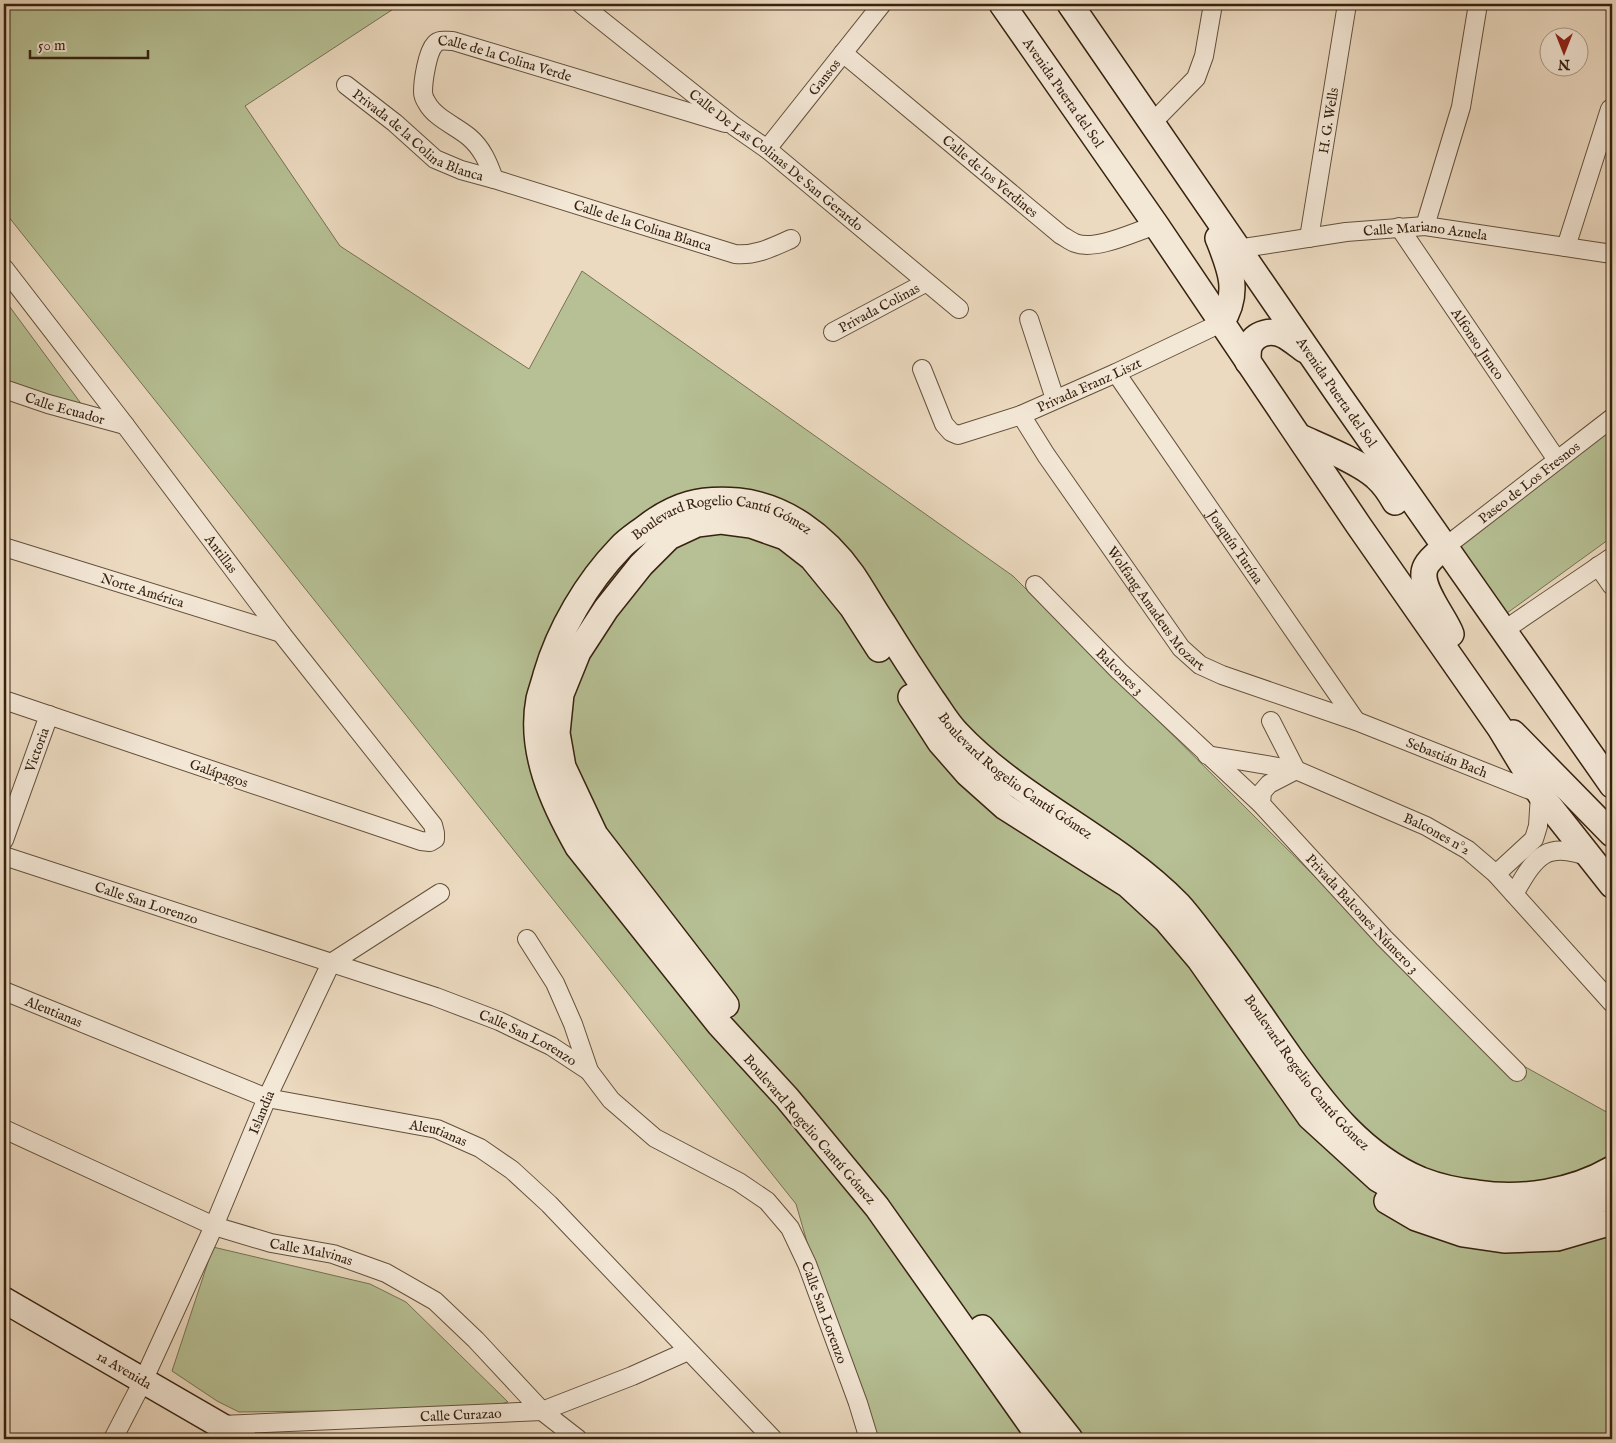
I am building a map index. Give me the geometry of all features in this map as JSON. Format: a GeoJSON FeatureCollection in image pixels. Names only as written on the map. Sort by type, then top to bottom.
{"type":"FeatureCollection","features":[{"type":"Feature","properties":{"kind":"main road","name":"Avenida Puerta del Sol"},"geometry":{"type":"LineString","coordinates":[[1002,4],[1156,225],[1298,436],[1500,728],[1540,794],[1612,885]]}},
{"type":"Feature","properties":{"kind":"main road","name":"Avenida Puerta del Sol"},"geometry":{"type":"LineString","coordinates":[[1070,4],[1237,249],[1361,425],[1439,552]]}},
{"type":"Feature","properties":{"kind":"main road"},"geometry":{"type":"LineString","coordinates":[[1202,197],[1229,268],[1233,286],[1229,312],[1221,322]]}},
{"type":"Feature","properties":{"kind":"main road"},"geometry":{"type":"LineString","coordinates":[[1248,362],[1249,348],[1253,339],[1261,333],[1272,332],[1284,336],[1311,354]]}},
{"type":"Feature","properties":{"kind":"main road"},"geometry":{"type":"LineString","coordinates":[[1340,456],[1354,446],[1359,438],[1361,425]]}},
{"type":"Feature","properties":{"kind":"main road"},"geometry":{"type":"LineString","coordinates":[[1298,436],[1376,476],[1439,552],[1478,625],[1485,630],[1503,631],[1611,781]]}},
{"type":"Feature","properties":{"kind":"main road","name":"Boulevard Rogelio Cantú Gómez"},"geometry":{"type":"LineString","coordinates":[[1041,1439],[877,1207],[786,1098],[719,1024],[578,848],[561,817],[544,774],[537,734],[538,701],[553,650],[582,595],[620,547],[660,516],[688,503],[720,500],[754,503],[795,518],[825,542],[851,572],[926,690],[954,730],[990,765],[1148,877],[1180,907],[1228,968],[1323,1103],[1364,1145],[1419,1179],[1452,1190],[1495,1196],[1566,1189],[1610,1176]]}},
{"type":"Feature","properties":{"kind":"main road","name":"Boulevard Rogelio Cantú Gómez"},"geometry":{"type":"LineString","coordinates":[[1070,1439],[974,1319],[890,1197],[798,1086],[735,1017],[595,835],[563,767],[557,733],[561,694],[578,652],[606,609],[641,565],[669,537],[697,524],[721,521],[751,525],[785,537],[812,558],[852,607],[940,742],[968,774],[1005,807],[1128,885],[1166,920],[1200,960],[1310,1117],[1378,1179],[1409,1197],[1450,1210],[1490,1217],[1533,1218],[1570,1212],[1610,1176]]}},
{"type":"Feature","properties":{"kind":"main road"},"geometry":{"type":"LineString","coordinates":[[1439,552],[1426,566],[1423,574],[1424,582],[1426,590],[1447,622],[1455,643],[1455,663]]}},
{"type":"Feature","properties":{"kind":"main road"},"geometry":{"type":"LineString","coordinates":[[1500,728],[1510,730],[1612,834]]}},
{"type":"Feature","properties":{"kind":"main road"},"geometry":{"type":"LineString","coordinates":[[1310,1117],[1314,1134],[1324,1148],[1381,1197],[1416,1218],[1463,1234],[1504,1240],[1557,1238],[1612,1222]]}},
{"type":"Feature","properties":{"kind":"main road","name":"1a Avenida"},"geometry":{"type":"LineString","coordinates":[[4,1300],[244,1439]]}},
{"type":"Feature","properties":{"kind":"street","name":"Gansos"},"geometry":{"type":"LineString","coordinates":[[767,149],[882,4]]}},
{"type":"Feature","properties":{"kind":"street"},"geometry":{"type":"LineString","coordinates":[[1152,123],[1196,78],[1204,56],[1213,4]]}},
{"type":"Feature","properties":{"kind":"street","name":"H. G. Wells"},"geometry":{"type":"LineString","coordinates":[[1309,238],[1347,4]]}},
{"type":"Feature","properties":{"kind":"street"},"geometry":{"type":"LineString","coordinates":[[1425,226],[1461,107],[1478,4]]}},
{"type":"Feature","properties":{"kind":"street","name":"Calle De Las Colinas De San Gerardo"},"geometry":{"type":"LineString","coordinates":[[591,7],[734,126],[767,149],[958,309]]}},
{"type":"Feature","properties":{"kind":"street","name":"Calle de la Colina Verde"},"geometry":{"type":"LineString","coordinates":[[494,179],[488,161],[480,148],[468,136],[427,105],[423,94],[429,53],[435,43],[442,40],[462,44],[734,126]]}},
{"type":"Feature","properties":{"kind":"street","name":"Calle de los Verdines"},"geometry":{"type":"LineString","coordinates":[[843,53],[1061,235],[1074,243],[1085,245],[1103,243],[1156,225]]}},
{"type":"Feature","properties":{"kind":"street","name":"Privada de la Colina Blanca"},"geometry":{"type":"LineString","coordinates":[[346,85],[395,123],[435,159],[462,170],[494,179]]}},
{"type":"Feature","properties":{"kind":"street"},"geometry":{"type":"LineString","coordinates":[[1566,247],[1610,109]]}},
{"type":"Feature","properties":{"kind":"street","name":"Calle de la Colina Blanca"},"geometry":{"type":"LineString","coordinates":[[494,179],[735,254],[747,255],[758,253],[792,239]]}},
{"type":"Feature","properties":{"kind":"street","name":"Calle Mariano Azuela"},"geometry":{"type":"LineString","coordinates":[[1237,249],[1346,232],[1425,226],[1612,254]]}},
{"type":"Feature","properties":{"kind":"street","name":"Alfonso Junco"},"geometry":{"type":"LineString","coordinates":[[1399,227],[1557,460]]}},
{"type":"Feature","properties":{"kind":"street","name":"Antillas"},"geometry":{"type":"LineString","coordinates":[[4,268],[281,633],[433,825],[435,839]]}},
{"type":"Feature","properties":{"kind":"street","name":"Privada Colinas"},"geometry":{"type":"LineString","coordinates":[[833,332],[925,283]]}},
{"type":"Feature","properties":{"kind":"street"},"geometry":{"type":"LineString","coordinates":[[1029,319],[1055,399]]}},
{"type":"Feature","properties":{"kind":"street","name":"Privada Franz Liszt"},"geometry":{"type":"LineString","coordinates":[[922,369],[944,424],[950,432],[958,435],[1020,414],[1116,373],[1221,322]]}},
{"type":"Feature","properties":{"kind":"street","name":"Joaquín Turína"},"geometry":{"type":"LineString","coordinates":[[1116,373],[1356,721]]}},
{"type":"Feature","properties":{"kind":"street","name":"Calle Ecuador"},"geometry":{"type":"LineString","coordinates":[[4,389],[48,404],[125,425]]}},
{"type":"Feature","properties":{"kind":"street","name":"Wolfang Amadeus Mozart"},"geometry":{"type":"LineString","coordinates":[[1020,414],[1046,455],[1181,648],[1200,666],[1356,721]]}},
{"type":"Feature","properties":{"kind":"street","name":"Paseo de Los Fresnos"},"geometry":{"type":"LineString","coordinates":[[1439,552],[1612,418]]}},
{"type":"Feature","properties":{"kind":"street","name":"Norte América"},"geometry":{"type":"LineString","coordinates":[[4,547],[281,633]]}},
{"type":"Feature","properties":{"kind":"street"},"geometry":{"type":"LineString","coordinates":[[1503,631],[1605,562],[1612,586]]}},
{"type":"Feature","properties":{"kind":"street","name":"Balcones 3"},"geometry":{"type":"LineString","coordinates":[[1035,585],[1119,671],[1206,755]]}},
{"type":"Feature","properties":{"kind":"street","name":"Galápagos"},"geometry":{"type":"LineString","coordinates":[[4,700],[421,841],[430,842],[435,839]]}},
{"type":"Feature","properties":{"kind":"street","name":"Victoria"},"geometry":{"type":"LineString","coordinates":[[4,840],[49,715]]}},
{"type":"Feature","properties":{"kind":"street","name":"Sebastián Bach"},"geometry":{"type":"LineString","coordinates":[[1356,721],[1540,794]]}},
{"type":"Feature","properties":{"kind":"street"},"geometry":{"type":"LineString","coordinates":[[1261,804],[1262,792],[1269,784],[1296,770],[1271,722]]}},
{"type":"Feature","properties":{"kind":"street","name":"Balcones n°2"},"geometry":{"type":"LineString","coordinates":[[1206,755],[1296,770],[1426,826],[1468,850],[1496,874],[1612,1003]]}},
{"type":"Feature","properties":{"kind":"street","name":"Privada Balcones Número 3"},"geometry":{"type":"LineString","coordinates":[[1206,755],[1261,804],[1384,938],[1517,1072]]}},
{"type":"Feature","properties":{"kind":"street"},"geometry":{"type":"LineString","coordinates":[[1514,894],[1540,846],[1538,826],[1540,794]]}},
{"type":"Feature","properties":{"kind":"street"},"geometry":{"type":"LineString","coordinates":[[1496,874],[1540,846],[1580,853],[1592,858]]}},
{"type":"Feature","properties":{"kind":"street","name":"Calle San Lorenzo"},"geometry":{"type":"LineString","coordinates":[[4,856],[436,997],[499,1021],[551,1046],[589,1072],[611,1100],[655,1138],[739,1182],[767,1201],[790,1228],[807,1264],[858,1403],[869,1439]]}},
{"type":"Feature","properties":{"kind":"street"},"geometry":{"type":"LineString","coordinates":[[331,963],[440,893]]}},
{"type":"Feature","properties":{"kind":"street"},"geometry":{"type":"LineString","coordinates":[[527,939],[555,983],[573,1024],[589,1072]]}},
{"type":"Feature","properties":{"kind":"street","name":"Islandia"},"geometry":{"type":"LineString","coordinates":[[113,1439],[143,1381],[214,1226],[268,1098],[331,963]]}},
{"type":"Feature","properties":{"kind":"street","name":"Aleutianas"},"geometry":{"type":"LineString","coordinates":[[4,991],[268,1098],[437,1129],[480,1148],[512,1170],[549,1204],[773,1439]]}},
{"type":"Feature","properties":{"kind":"street","name":"Calle Malvinas"},"geometry":{"type":"LineString","coordinates":[[4,1129],[214,1226],[272,1243],[332,1254],[386,1273],[435,1301],[476,1340],[542,1411],[578,1439]]}},
{"type":"Feature","properties":{"kind":"street","name":"Calle Curazao"},"geometry":{"type":"LineString","coordinates":[[221,1425],[542,1411],[632,1376],[688,1351]]}},
{"type":"Feature","properties":{"kind":"green space"},"geometry":{"type":"Polygon","coordinates":[[[4,4],[401,4],[245,106],[340,246],[529,369],[582,271],[1013,576],[1482,1043],[1612,1115],[1612,1439],[864,1439],[796,1204],[4,211],[4,4]]]}},
{"type":"Feature","properties":{"kind":"green space"},"geometry":{"type":"Polygon","coordinates":[[[4,299],[85,409],[4,383],[4,299]]]}},
{"type":"Feature","properties":{"kind":"green space"},"geometry":{"type":"Polygon","coordinates":[[[1612,428],[1612,537],[1503,616],[1454,546],[1612,428]]]}},
{"type":"Feature","properties":{"kind":"green space"},"geometry":{"type":"Polygon","coordinates":[[[213,1247],[370,1284],[406,1302],[508,1402],[481,1409],[239,1412],[217,1401],[172,1371],[213,1247]]]}}]}
